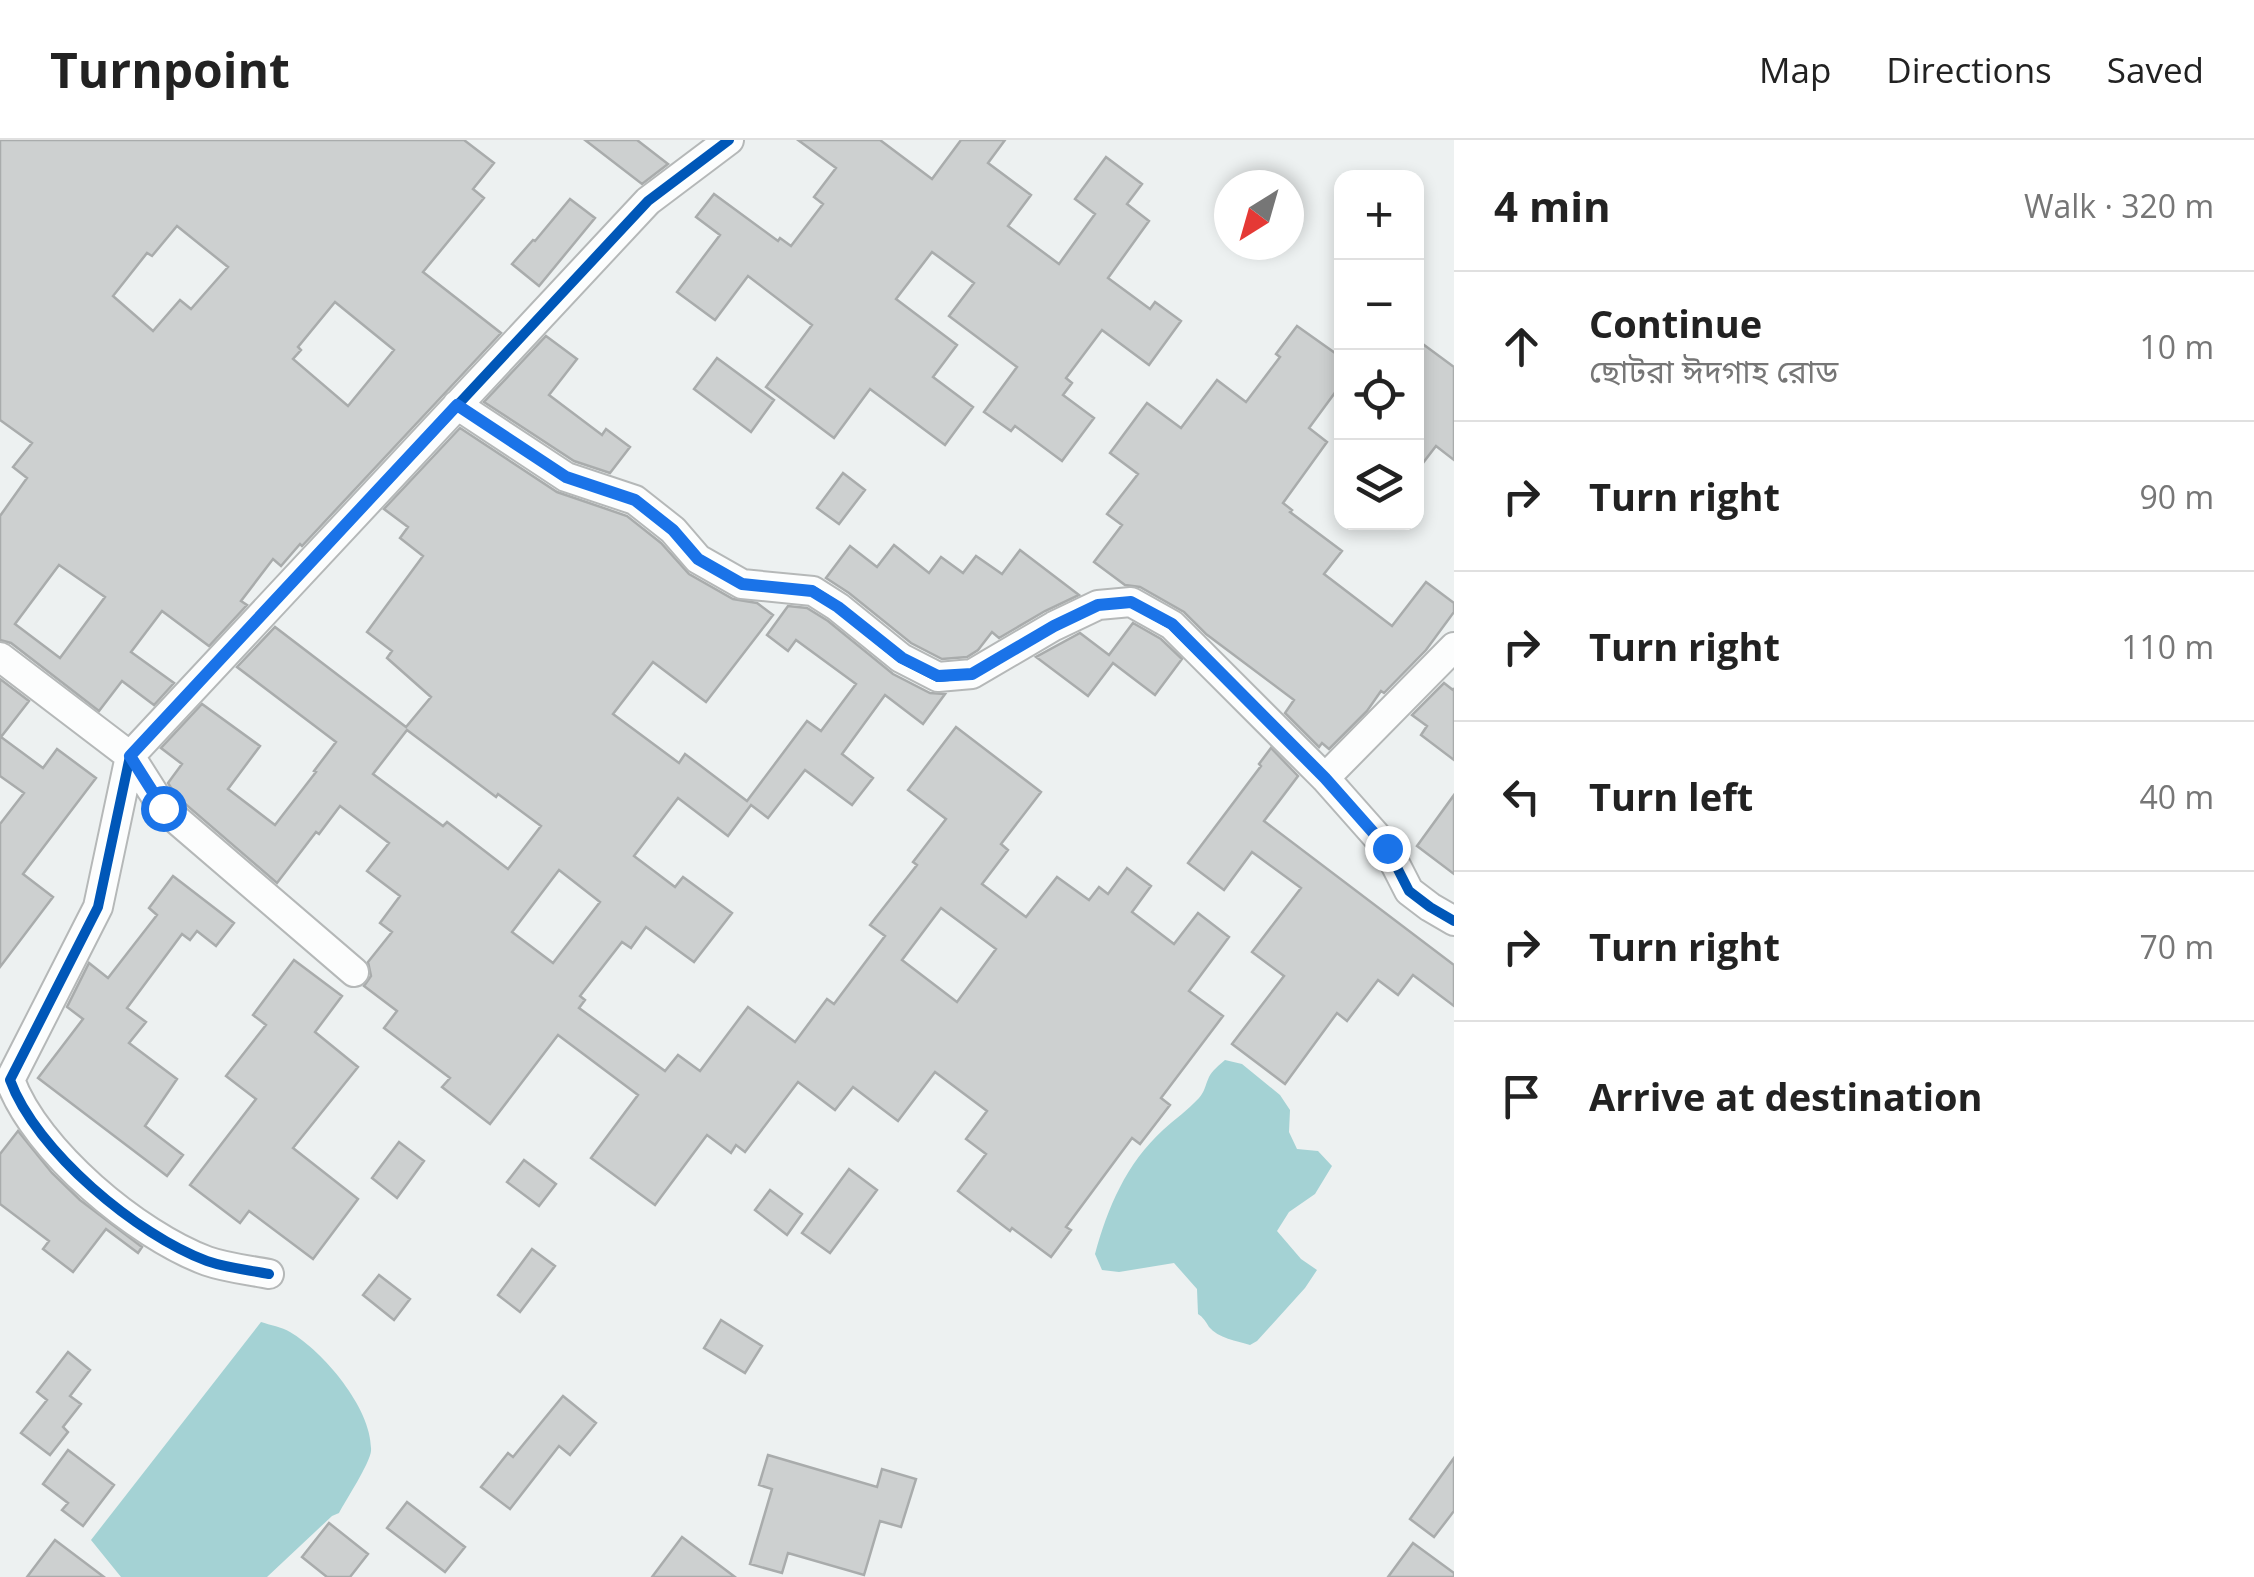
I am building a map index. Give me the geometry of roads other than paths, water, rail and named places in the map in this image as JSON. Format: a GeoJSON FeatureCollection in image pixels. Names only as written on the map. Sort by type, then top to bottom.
{"type":"FeatureCollection","features":[{"type":"Feature","properties":{"kind":"street"},"geometry":{"type":"LineString","coordinates":[[269,1274],[209,1262],[161,1239],[105,1200],[42,1136],[10,1080],[98,907],[130,756],[648,201],[728,140]]}},
{"type":"Feature","properties":{"kind":"street"},"geometry":{"type":"LineString","coordinates":[[457,405],[566,477],[635,500],[673,530],[698,559],[742,584],[812,591],[902,658],[938,676],[972,674],[1098,605],[1131,602],[1172,624],[1325,778],[1387,848],[1409,891],[1454,921]]}},
{"type":"Feature","properties":{"kind":"street"},"geometry":{"type":"LineString","coordinates":[[1325,778],[1454,647]]}},
{"type":"Feature","properties":{"kind":"street"},"geometry":{"type":"LineString","coordinates":[[0,657],[130,756],[163,808],[354,972]]}},
{"type":"Feature","properties":{"kind":"water"},"geometry":{"type":"Polygon","coordinates":[[[1225,1060],[1242,1064],[1280,1095],[1290,1110],[1289,1132],[1297,1149],[1318,1151],[1332,1166],[1315,1194],[1289,1212],[1277,1231],[1301,1259],[1317,1270],[1305,1288],[1250,1345],[1222,1336],[1209,1327],[1198,1314],[1197,1289],[1174,1263],[1119,1272],[1102,1270],[1095,1254],[1112,1203],[1139,1157],[1199,1098],[1210,1075],[1225,1060]]]}},
{"type":"Feature","properties":{"kind":"water"},"geometry":{"type":"Polygon","coordinates":[[[261,1322],[287,1330],[303,1341],[344,1384],[369,1435],[370,1457],[362,1472],[339,1513],[267,1577],[121,1577],[91,1540],[261,1322]]]}}]}
